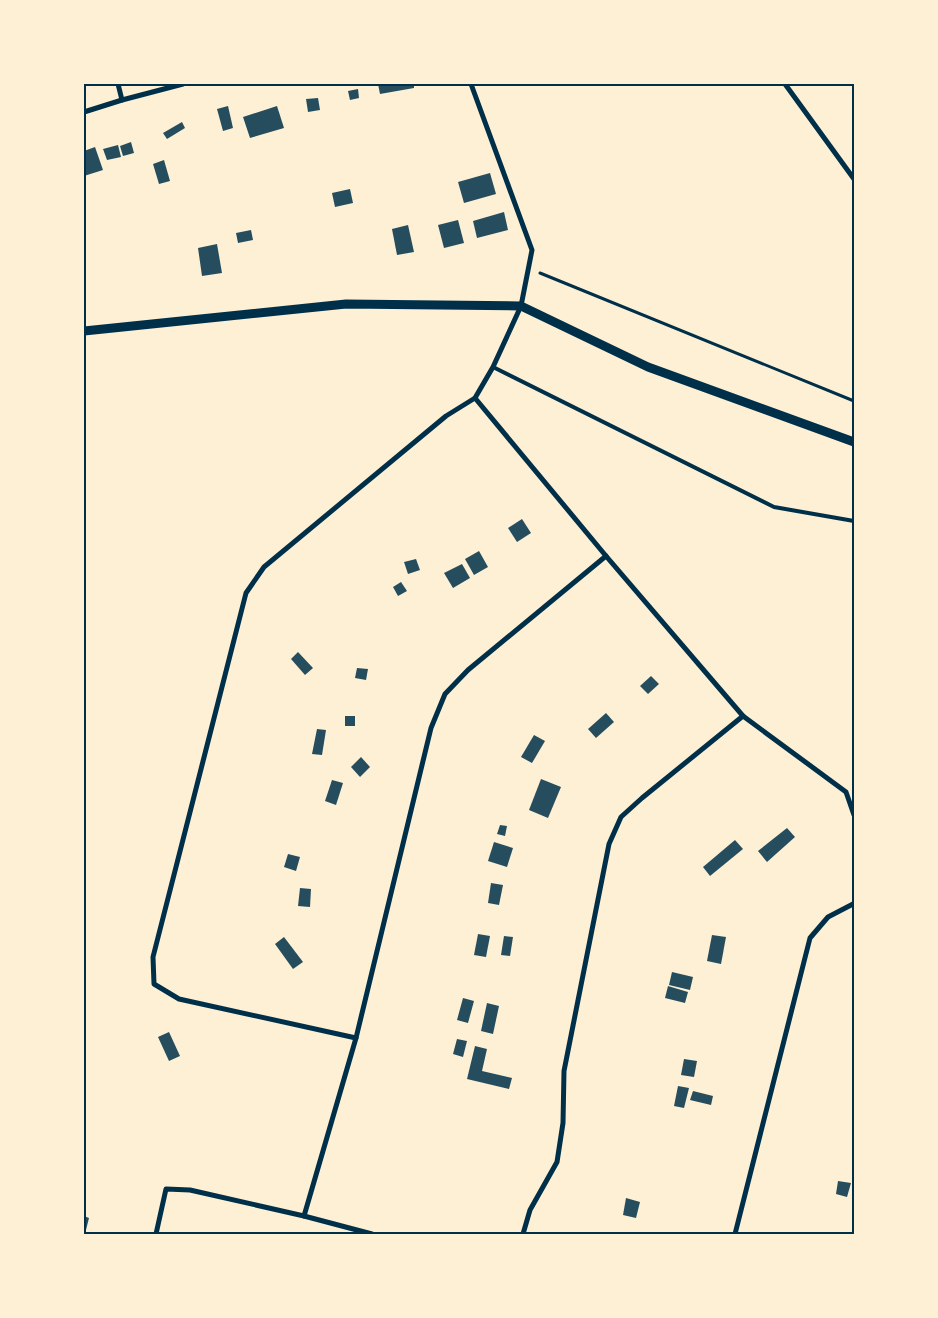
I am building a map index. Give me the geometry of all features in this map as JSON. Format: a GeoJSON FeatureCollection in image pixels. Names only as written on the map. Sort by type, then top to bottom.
{"type":"FeatureCollection","features":[{"type":"Feature","properties":{"kind":"street"},"geometry":{"type":"LineString","coordinates":[[118,84],[122,100]]}},
{"type":"Feature","properties":{"kind":"street"},"geometry":{"type":"LineString","coordinates":[[84,112],[183,84]]}},
{"type":"Feature","properties":{"kind":"street"},"geometry":{"type":"LineString","coordinates":[[356,1038],[178,999],[154,984],[153,957],[246,593],[264,567],[446,416],[475,398],[493,367],[521,306],[532,250],[472,84]]}},
{"type":"Feature","properties":{"kind":"street"},"geometry":{"type":"LineString","coordinates":[[785,84],[854,179]]}},
{"type":"Feature","properties":{"kind":"street"},"geometry":{"type":"LineString","coordinates":[[84,331],[346,304],[521,306],[648,367],[854,442]]}},
{"type":"Feature","properties":{"kind":"street"},"geometry":{"type":"LineString","coordinates":[[475,398],[606,556],[743,716],[846,792],[854,815]]}},
{"type":"Feature","properties":{"kind":"street"},"geometry":{"type":"LineString","coordinates":[[304,1216],[356,1038],[431,728],[445,694],[468,670],[606,556]]}},
{"type":"Feature","properties":{"kind":"street"},"geometry":{"type":"LineString","coordinates":[[523,1234],[530,1210],[557,1162],[564,1123],[564,1071],[609,844],[621,817],[743,716]]}},
{"type":"Feature","properties":{"kind":"street"},"geometry":{"type":"LineString","coordinates":[[735,1234],[810,938],[828,917],[854,903]]}},
{"type":"Feature","properties":{"kind":"street"},"geometry":{"type":"LineString","coordinates":[[156,1234],[166,1189],[190,1190],[304,1216],[372,1234]]}},
{"type":"Feature","properties":{"kind":"lane"},"geometry":{"type":"LineString","coordinates":[[493,367],[774,507],[854,521]]}},
{"type":"Feature","properties":{"kind":"path"},"geometry":{"type":"LineString","coordinates":[[528,268],[854,401]]}},
{"type":"Feature","properties":{"kind":"building"},"geometry":{"type":"Polygon","coordinates":[[[378,84],[414,84],[414,88],[380,94],[378,84]]]}},
{"type":"Feature","properties":{"kind":"building"},"geometry":{"type":"Polygon","coordinates":[[[358,89],[359,98],[350,100],[348,91],[358,89]]]}},
{"type":"Feature","properties":{"kind":"building"},"geometry":{"type":"Polygon","coordinates":[[[318,98],[320,110],[308,112],[306,99],[318,98]]]}},
{"type":"Feature","properties":{"kind":"building"},"geometry":{"type":"Polygon","coordinates":[[[228,106],[233,128],[223,131],[217,109],[228,106]]]}},
{"type":"Feature","properties":{"kind":"building"},"geometry":{"type":"Polygon","coordinates":[[[277,106],[284,128],[250,138],[243,117],[277,106]]]}},
{"type":"Feature","properties":{"kind":"building"},"geometry":{"type":"Polygon","coordinates":[[[182,122],[185,128],[167,139],[163,133],[182,122]]]}},
{"type":"Feature","properties":{"kind":"building"},"geometry":{"type":"Polygon","coordinates":[[[131,142],[134,153],[123,156],[120,146],[131,142]]]}},
{"type":"Feature","properties":{"kind":"building"},"geometry":{"type":"Polygon","coordinates":[[[118,145],[121,157],[107,160],[103,149],[118,145]]]}},
{"type":"Feature","properties":{"kind":"building"},"geometry":{"type":"Polygon","coordinates":[[[95,147],[103,170],[84,176],[84,151],[95,147]]]}},
{"type":"Feature","properties":{"kind":"building"},"geometry":{"type":"Polygon","coordinates":[[[164,160],[170,181],[159,184],[153,164],[164,160]]]}},
{"type":"Feature","properties":{"kind":"building"},"geometry":{"type":"Polygon","coordinates":[[[490,173],[496,194],[464,203],[458,182],[490,173]]]}},
{"type":"Feature","properties":{"kind":"building"},"geometry":{"type":"Polygon","coordinates":[[[350,189],[353,203],[335,207],[332,193],[350,189]]]}},
{"type":"Feature","properties":{"kind":"building"},"geometry":{"type":"Polygon","coordinates":[[[504,212],[508,230],[477,238],[473,221],[504,212]]]}},
{"type":"Feature","properties":{"kind":"building"},"geometry":{"type":"Polygon","coordinates":[[[458,220],[464,243],[444,248],[438,225],[458,220]]]}},
{"type":"Feature","properties":{"kind":"building"},"geometry":{"type":"Polygon","coordinates":[[[408,225],[414,252],[397,255],[392,229],[408,225]]]}},
{"type":"Feature","properties":{"kind":"building"},"geometry":{"type":"Polygon","coordinates":[[[251,230],[253,240],[238,243],[236,233],[251,230]]]}},
{"type":"Feature","properties":{"kind":"building"},"geometry":{"type":"Polygon","coordinates":[[[217,244],[222,273],[202,276],[198,248],[217,244]]]}},
{"type":"Feature","properties":{"kind":"building"},"geometry":{"type":"Polygon","coordinates":[[[522,519],[531,533],[517,542],[508,528],[522,519]]]}},
{"type":"Feature","properties":{"kind":"building"},"geometry":{"type":"Polygon","coordinates":[[[479,551],[488,567],[474,575],[465,559],[479,551]]]}},
{"type":"Feature","properties":{"kind":"building"},"geometry":{"type":"Polygon","coordinates":[[[416,559],[420,570],[408,574],[404,562],[416,559]]]}},
{"type":"Feature","properties":{"kind":"building"},"geometry":{"type":"Polygon","coordinates":[[[462,564],[470,578],[453,588],[444,573],[462,564]]]}},
{"type":"Feature","properties":{"kind":"building"},"geometry":{"type":"Polygon","coordinates":[[[401,582],[407,591],[398,596],[393,587],[401,582]]]}},
{"type":"Feature","properties":{"kind":"building"},"geometry":{"type":"Polygon","coordinates":[[[298,652],[313,668],[305,675],[291,659],[298,652]]]}},
{"type":"Feature","properties":{"kind":"building"},"geometry":{"type":"Polygon","coordinates":[[[357,668],[368,669],[366,680],[355,678],[357,668]]]}},
{"type":"Feature","properties":{"kind":"building"},"geometry":{"type":"Polygon","coordinates":[[[651,676],[659,684],[648,694],[640,686],[651,676]]]}},
{"type":"Feature","properties":{"kind":"building"},"geometry":{"type":"Polygon","coordinates":[[[606,713],[614,722],[596,738],[588,729],[606,713]]]}},
{"type":"Feature","properties":{"kind":"building"},"geometry":{"type":"Polygon","coordinates":[[[345,716],[355,716],[355,726],[345,726],[345,716]]]}},
{"type":"Feature","properties":{"kind":"building"},"geometry":{"type":"Polygon","coordinates":[[[317,729],[326,730],[322,755],[312,754],[317,729]]]}},
{"type":"Feature","properties":{"kind":"building"},"geometry":{"type":"Polygon","coordinates":[[[534,735],[545,741],[532,763],[521,757],[534,735]]]}},
{"type":"Feature","properties":{"kind":"building"},"geometry":{"type":"Polygon","coordinates":[[[361,757],[370,767],[360,777],[351,767],[361,757]]]}},
{"type":"Feature","properties":{"kind":"building"},"geometry":{"type":"Polygon","coordinates":[[[541,779],[561,787],[548,818],[529,810],[541,779]]]}},
{"type":"Feature","properties":{"kind":"building"},"geometry":{"type":"Polygon","coordinates":[[[332,780],[343,783],[336,805],[325,801],[332,780]]]}},
{"type":"Feature","properties":{"kind":"building"},"geometry":{"type":"Polygon","coordinates":[[[500,825],[507,826],[505,836],[497,834],[500,825]]]}},
{"type":"Feature","properties":{"kind":"building"},"geometry":{"type":"Polygon","coordinates":[[[787,828],[795,837],[767,862],[758,851],[787,828]]]}},
{"type":"Feature","properties":{"kind":"building"},"geometry":{"type":"Polygon","coordinates":[[[735,840],[743,849],[710,876],[703,867],[735,840]]]}},
{"type":"Feature","properties":{"kind":"building"},"geometry":{"type":"Polygon","coordinates":[[[494,842],[513,848],[507,867],[488,861],[494,842]]]}},
{"type":"Feature","properties":{"kind":"building"},"geometry":{"type":"Polygon","coordinates":[[[288,854],[300,857],[296,871],[284,867],[288,854]]]}},
{"type":"Feature","properties":{"kind":"building"},"geometry":{"type":"Polygon","coordinates":[[[491,883],[503,885],[499,905],[488,903],[491,883]]]}},
{"type":"Feature","properties":{"kind":"building"},"geometry":{"type":"Polygon","coordinates":[[[300,888],[311,889],[310,907],[298,906],[300,888]]]}},
{"type":"Feature","properties":{"kind":"building"},"geometry":{"type":"Polygon","coordinates":[[[478,934],[490,936],[486,957],[474,955],[478,934]]]}},
{"type":"Feature","properties":{"kind":"building"},"geometry":{"type":"Polygon","coordinates":[[[712,935],[726,937],[721,964],[707,961],[712,935]]]}},
{"type":"Feature","properties":{"kind":"building"},"geometry":{"type":"Polygon","coordinates":[[[504,936],[513,937],[510,956],[501,955],[504,936]]]}},
{"type":"Feature","properties":{"kind":"building"},"geometry":{"type":"Polygon","coordinates":[[[284,937],[303,962],[293,969],[275,944],[284,937]]]}},
{"type":"Feature","properties":{"kind":"building"},"geometry":{"type":"Polygon","coordinates":[[[672,972],[693,977],[690,990],[669,985],[672,972]]]}},
{"type":"Feature","properties":{"kind":"building"},"geometry":{"type":"Polygon","coordinates":[[[668,986],[688,992],[685,1003],[665,998],[668,986]]]}},
{"type":"Feature","properties":{"kind":"building"},"geometry":{"type":"Polygon","coordinates":[[[463,998],[474,1001],[468,1023],[457,1020],[463,998]]]}},
{"type":"Feature","properties":{"kind":"building"},"geometry":{"type":"Polygon","coordinates":[[[487,1003],[499,1006],[493,1034],[481,1031],[487,1003]]]}},
{"type":"Feature","properties":{"kind":"building"},"geometry":{"type":"Polygon","coordinates":[[[169,1032],[180,1056],[169,1061],[158,1037],[169,1032]]]}},
{"type":"Feature","properties":{"kind":"building"},"geometry":{"type":"Polygon","coordinates":[[[457,1039],[467,1041],[463,1057],[453,1054],[457,1039]]]}},
{"type":"Feature","properties":{"kind":"building"},"geometry":{"type":"Polygon","coordinates":[[[475,1046],[487,1049],[482,1071],[512,1078],[509,1089],[467,1079],[475,1046]]]}},
{"type":"Feature","properties":{"kind":"building"},"geometry":{"type":"Polygon","coordinates":[[[684,1059],[697,1061],[694,1077],[681,1075],[684,1059]]]}},
{"type":"Feature","properties":{"kind":"building"},"geometry":{"type":"Polygon","coordinates":[[[678,1086],[689,1088],[684,1108],[674,1106],[678,1086]]]}},
{"type":"Feature","properties":{"kind":"building"},"geometry":{"type":"Polygon","coordinates":[[[693,1091],[713,1096],[711,1105],[690,1100],[693,1091]]]}},
{"type":"Feature","properties":{"kind":"building"},"geometry":{"type":"Polygon","coordinates":[[[838,1181],[851,1183],[847,1197],[836,1194],[838,1181]]]}},
{"type":"Feature","properties":{"kind":"building"},"geometry":{"type":"Polygon","coordinates":[[[626,1198],[640,1202],[636,1218],[623,1215],[626,1198]]]}},
{"type":"Feature","properties":{"kind":"building"},"geometry":{"type":"Polygon","coordinates":[[[84,1216],[89,1218],[85,1234],[84,1234],[84,1216]]]}}]}
